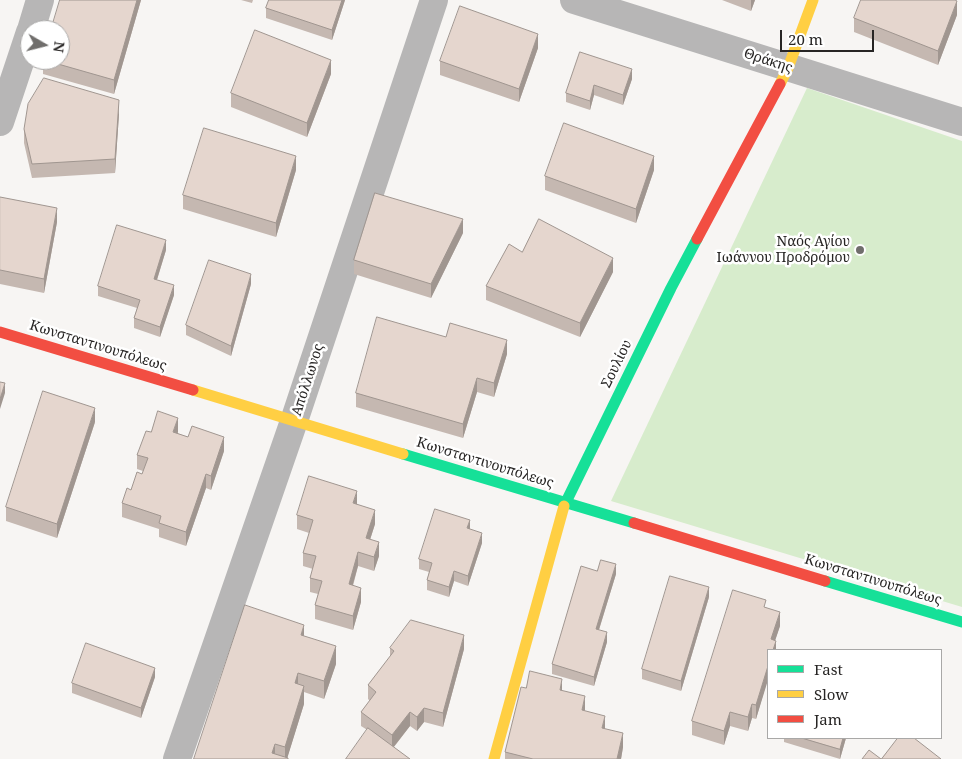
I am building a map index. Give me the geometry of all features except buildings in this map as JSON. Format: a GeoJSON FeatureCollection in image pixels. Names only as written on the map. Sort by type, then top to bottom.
{"type":"FeatureCollection","features":[{"type":"Feature","properties":{"kind":"street"},"geometry":{"type":"LineString","coordinates":[[34,20],[40,0]]}},
{"type":"Feature","properties":{"kind":"street","name":"Απόλλωνος"},"geometry":{"type":"LineString","coordinates":[[176,759],[294,421],[434,0]]}},
{"type":"Feature","properties":{"kind":"street","name":"Θράκης"},"geometry":{"type":"LineString","coordinates":[[574,0],[962,122]]}},
{"type":"Feature","properties":{"kind":"street","name":"Σουλίου"},"geometry":{"type":"LineString","coordinates":[[494,759],[565,502],[671,288],[788,68],[813,0]]}},
{"type":"Feature","properties":{"kind":"street"},"geometry":{"type":"LineString","coordinates":[[0,122],[20,61]]}},
{"type":"Feature","properties":{"kind":"street","name":"Κωνσταντινουπόλεως"},"geometry":{"type":"LineString","coordinates":[[0,332],[962,622]]}},
{"type":"Feature","properties":{"kind":"green space"},"geometry":{"type":"Polygon","coordinates":[[[807,88],[962,141],[962,607],[611,501],[807,88]]]}},
{"type":"Feature","properties":{"kind":"traffic: fast"},"geometry":{"type":"LineString","coordinates":[[564,506],[697,239]]}},
{"type":"Feature","properties":{"kind":"traffic: fast"},"geometry":{"type":"LineString","coordinates":[[403,454],[634,523]]}},
{"type":"Feature","properties":{"kind":"traffic: fast"},"geometry":{"type":"LineString","coordinates":[[825,581],[962,622]]}},
{"type":"Feature","properties":{"kind":"traffic: slow"},"geometry":{"type":"LineString","coordinates":[[780,84],[788,68],[813,0]]}},
{"type":"Feature","properties":{"kind":"traffic: slow"},"geometry":{"type":"LineString","coordinates":[[193,390],[403,454]]}},
{"type":"Feature","properties":{"kind":"traffic: slow"},"geometry":{"type":"LineString","coordinates":[[494,759],[564,506]]}},
{"type":"Feature","properties":{"kind":"traffic: jam"},"geometry":{"type":"LineString","coordinates":[[697,239],[780,84]]}},
{"type":"Feature","properties":{"kind":"traffic: jam"},"geometry":{"type":"LineString","coordinates":[[0,332],[193,390]]}},
{"type":"Feature","properties":{"kind":"traffic: jam"},"geometry":{"type":"LineString","coordinates":[[634,523],[825,581]]}},
{"type":"Feature","properties":{"kind":"place","name":"Ναός Αγίου Ιωάννου Προδρόμου"},"geometry":{"type":"Point","coordinates":[860,250]}}]}
